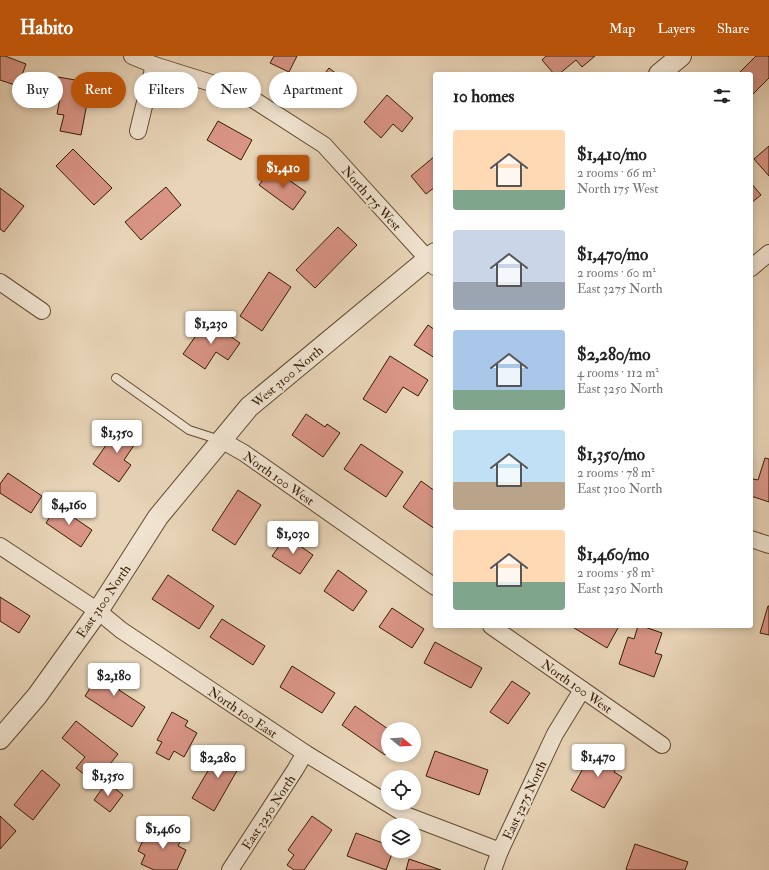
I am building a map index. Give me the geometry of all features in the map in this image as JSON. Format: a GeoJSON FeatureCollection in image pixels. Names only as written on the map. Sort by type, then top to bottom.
{"type":"FeatureCollection","features":[{"type":"Feature","properties":{"kind":"street","name":"North 175 West"},"geometry":{"type":"LineString","coordinates":[[132,56],[154,65],[243,92],[324,145],[432,260]]}},
{"type":"Feature","properties":{"kind":"street"},"geometry":{"type":"LineString","coordinates":[[662,72],[682,56]]}},
{"type":"Feature","properties":{"kind":"street"},"geometry":{"type":"LineString","coordinates":[[138,131],[154,65]]}},
{"type":"Feature","properties":{"kind":"street"},"geometry":{"type":"LineString","coordinates":[[753,266],[769,253]]}},
{"type":"Feature","properties":{"kind":"street","name":"West 3100 North"},"geometry":{"type":"LineString","coordinates":[[158,517],[220,440],[249,407],[432,260]]}},
{"type":"Feature","properties":{"kind":"street"},"geometry":{"type":"LineString","coordinates":[[0,282],[42,311]]}},
{"type":"Feature","properties":{"kind":"street","name":"North 100 West"},"geometry":{"type":"LineString","coordinates":[[220,440],[244,453],[433,585]]}},
{"type":"Feature","properties":{"kind":"street","name":"East 3100 North"},"geometry":{"type":"LineString","coordinates":[[0,739],[37,696],[98,611],[158,517]]}},
{"type":"Feature","properties":{"kind":"street"},"geometry":{"type":"LineString","coordinates":[[753,540],[769,545]]}},
{"type":"Feature","properties":{"kind":"street","name":"North 100 East"},"geometry":{"type":"LineString","coordinates":[[0,546],[98,611],[121,630],[305,753],[408,816],[500,851]]}},
{"type":"Feature","properties":{"kind":"street","name":"North 100 West"},"geometry":{"type":"LineString","coordinates":[[494,628],[662,745]]}},
{"type":"Feature","properties":{"kind":"street","name":"East 3275 North"},"geometry":{"type":"LineString","coordinates":[[493,870],[500,851],[555,734],[582,690]]}},
{"type":"Feature","properties":{"kind":"street","name":"East 3250 North"},"geometry":{"type":"LineString","coordinates":[[230,870],[305,753]]}},
{"type":"Feature","properties":{"kind":"lane"},"geometry":{"type":"LineString","coordinates":[[116,378],[189,430],[220,440]]}},
{"type":"Feature","properties":{"kind":"building"},"geometry":{"type":"Polygon","coordinates":[[[0,56],[5,56],[26,64],[23,72],[12,72],[12,84],[0,80],[0,56]]]}},
{"type":"Feature","properties":{"kind":"building"},"geometry":{"type":"Polygon","coordinates":[[[274,56],[297,56],[289,72],[270,63],[274,56]]]}},
{"type":"Feature","properties":{"kind":"building"},"geometry":{"type":"Polygon","coordinates":[[[546,56],[595,56],[582,67],[576,60],[561,72],[552,72],[542,60],[546,56]]]}},
{"type":"Feature","properties":{"kind":"building"},"geometry":{"type":"Polygon","coordinates":[[[756,56],[769,57],[769,78],[753,94],[753,72],[740,72],[756,56]]]}},
{"type":"Feature","properties":{"kind":"building"},"geometry":{"type":"Polygon","coordinates":[[[329,68],[334,72],[326,72],[329,68]]]}},
{"type":"Feature","properties":{"kind":"building"},"geometry":{"type":"Polygon","coordinates":[[[63,78],[71,79],[71,108],[86,108],[81,135],[60,131],[64,115],[57,114],[58,108],[63,108],[63,78]]]}},
{"type":"Feature","properties":{"kind":"building"},"geometry":{"type":"Polygon","coordinates":[[[387,95],[413,118],[402,132],[393,124],[381,138],[364,122],[387,95]]]}},
{"type":"Feature","properties":{"kind":"building"},"geometry":{"type":"Polygon","coordinates":[[[218,121],[252,140],[241,160],[207,140],[218,121]]]}},
{"type":"Feature","properties":{"kind":"building"},"geometry":{"type":"Polygon","coordinates":[[[769,146],[769,176],[754,159],[769,146]]]}},
{"type":"Feature","properties":{"kind":"building"},"geometry":{"type":"Polygon","coordinates":[[[73,149],[112,188],[94,205],[56,166],[73,149]]]}},
{"type":"Feature","properties":{"kind":"building"},"geometry":{"type":"Polygon","coordinates":[[[433,158],[433,189],[426,194],[411,176],[433,158]]]}},
{"type":"Feature","properties":{"kind":"building"},"geometry":{"type":"Polygon","coordinates":[[[272,168],[306,192],[293,210],[259,185],[272,168]]]}},
{"type":"Feature","properties":{"kind":"building"},"geometry":{"type":"Polygon","coordinates":[[[753,185],[761,195],[753,201],[753,185]]]}},
{"type":"Feature","properties":{"kind":"building"},"geometry":{"type":"Polygon","coordinates":[[[166,187],[181,205],[141,240],[125,222],[166,187]]]}},
{"type":"Feature","properties":{"kind":"building"},"geometry":{"type":"Polygon","coordinates":[[[0,188],[24,206],[4,232],[0,229],[0,188]]]}},
{"type":"Feature","properties":{"kind":"building"},"geometry":{"type":"Polygon","coordinates":[[[338,227],[357,245],[315,288],[296,270],[338,227]]]}},
{"type":"Feature","properties":{"kind":"building"},"geometry":{"type":"Polygon","coordinates":[[[269,272],[291,287],[262,331],[240,316],[269,272]]]}},
{"type":"Feature","properties":{"kind":"building"},"geometry":{"type":"Polygon","coordinates":[[[207,320],[240,343],[228,360],[216,352],[205,369],[183,354],[207,320]]]}},
{"type":"Feature","properties":{"kind":"building"},"geometry":{"type":"Polygon","coordinates":[[[428,325],[433,329],[433,357],[414,345],[428,325]]]}},
{"type":"Feature","properties":{"kind":"building"},"geometry":{"type":"Polygon","coordinates":[[[390,356],[428,380],[418,396],[403,387],[386,413],[363,399],[390,356]]]}},
{"type":"Feature","properties":{"kind":"building"},"geometry":{"type":"Polygon","coordinates":[[[306,414],[325,427],[327,424],[340,433],[323,457],[292,435],[306,414]]]}},
{"type":"Feature","properties":{"kind":"building"},"geometry":{"type":"Polygon","coordinates":[[[120,425],[139,438],[124,460],[131,465],[119,482],[93,464],[120,425]]]}},
{"type":"Feature","properties":{"kind":"building"},"geometry":{"type":"Polygon","coordinates":[[[361,444],[403,472],[386,497],[344,469],[361,444]]]}},
{"type":"Feature","properties":{"kind":"building"},"geometry":{"type":"Polygon","coordinates":[[[765,458],[769,459],[769,502],[753,497],[753,479],[758,480],[765,458]]]}},
{"type":"Feature","properties":{"kind":"building"},"geometry":{"type":"Polygon","coordinates":[[[8,473],[42,496],[31,513],[0,493],[0,484],[8,473]]]}},
{"type":"Feature","properties":{"kind":"building"},"geometry":{"type":"Polygon","coordinates":[[[421,481],[433,490],[433,528],[403,507],[421,481]]]}},
{"type":"Feature","properties":{"kind":"building"},"geometry":{"type":"Polygon","coordinates":[[[238,490],[261,505],[235,545],[212,530],[238,490]]]}},
{"type":"Feature","properties":{"kind":"building"},"geometry":{"type":"Polygon","coordinates":[[[57,506],[92,530],[81,547],[46,523],[57,506]]]}},
{"type":"Feature","properties":{"kind":"building"},"geometry":{"type":"Polygon","coordinates":[[[286,536],[313,555],[300,574],[272,556],[286,536]]]}},
{"type":"Feature","properties":{"kind":"building"},"geometry":{"type":"Polygon","coordinates":[[[338,570],[367,591],[353,611],[324,591],[338,570]]]}},
{"type":"Feature","properties":{"kind":"building"},"geometry":{"type":"Polygon","coordinates":[[[168,575],[214,606],[199,629],[152,599],[168,575]]]}},
{"type":"Feature","properties":{"kind":"building"},"geometry":{"type":"Polygon","coordinates":[[[0,597],[30,616],[19,633],[0,621],[0,597]]]}},
{"type":"Feature","properties":{"kind":"building"},"geometry":{"type":"Polygon","coordinates":[[[769,606],[769,635],[760,633],[769,606]]]}},
{"type":"Feature","properties":{"kind":"building"},"geometry":{"type":"Polygon","coordinates":[[[392,608],[424,629],[412,648],[379,627],[392,608]]]}},
{"type":"Feature","properties":{"kind":"building"},"geometry":{"type":"Polygon","coordinates":[[[222,619],[265,646],[253,665],[210,637],[222,619]]]}},
{"type":"Feature","properties":{"kind":"building"},"geometry":{"type":"Polygon","coordinates":[[[574,628],[618,628],[607,648],[574,628]]]}},
{"type":"Feature","properties":{"kind":"building"},"geometry":{"type":"Polygon","coordinates":[[[637,628],[648,628],[662,633],[655,653],[662,655],[654,677],[619,664],[628,637],[634,639],[637,628]]]}},
{"type":"Feature","properties":{"kind":"building"},"geometry":{"type":"Polygon","coordinates":[[[435,642],[482,668],[471,688],[424,663],[435,642]]]}},
{"type":"Feature","properties":{"kind":"building"},"geometry":{"type":"Polygon","coordinates":[[[104,666],[125,679],[119,690],[145,707],[132,727],[85,696],[104,666]]]}},
{"type":"Feature","properties":{"kind":"building"},"geometry":{"type":"Polygon","coordinates":[[[292,666],[335,693],[322,713],[280,687],[292,666]]]}},
{"type":"Feature","properties":{"kind":"building"},"geometry":{"type":"Polygon","coordinates":[[[512,681],[530,693],[508,724],[490,712],[512,681]]]}},
{"type":"Feature","properties":{"kind":"building"},"geometry":{"type":"Polygon","coordinates":[[[355,706],[381,724],[381,752],[342,725],[355,706]]]}},
{"type":"Feature","properties":{"kind":"building"},"geometry":{"type":"Polygon","coordinates":[[[172,712],[188,721],[185,726],[197,733],[184,757],[174,751],[169,760],[156,753],[162,742],[157,740],[172,712]]]}},
{"type":"Feature","properties":{"kind":"building"},"geometry":{"type":"Polygon","coordinates":[[[76,721],[118,754],[95,783],[76,768],[85,757],[62,738],[76,721]]]}},
{"type":"Feature","properties":{"kind":"building"},"geometry":{"type":"Polygon","coordinates":[[[222,747],[243,760],[214,811],[192,798],[222,747]]]}},
{"type":"Feature","properties":{"kind":"building"},"geometry":{"type":"Polygon","coordinates":[[[595,747],[620,762],[614,772],[622,777],[604,808],[571,790],[595,747]]]}},
{"type":"Feature","properties":{"kind":"building"},"geometry":{"type":"Polygon","coordinates":[[[435,751],[488,770],[479,795],[426,776],[435,751]]]}},
{"type":"Feature","properties":{"kind":"building"},"geometry":{"type":"Polygon","coordinates":[[[42,770],[60,785],[33,820],[14,805],[42,770]]]}},
{"type":"Feature","properties":{"kind":"building"},"geometry":{"type":"Polygon","coordinates":[[[107,782],[123,795],[110,812],[94,800],[107,782]]]}},
{"type":"Feature","properties":{"kind":"building"},"geometry":{"type":"Polygon","coordinates":[[[0,816],[16,831],[0,849],[0,816]]]}},
{"type":"Feature","properties":{"kind":"building"},"geometry":{"type":"Polygon","coordinates":[[[312,816],[332,830],[304,870],[294,870],[287,865],[294,855],[288,850],[312,816]]]}},
{"type":"Feature","properties":{"kind":"building"},"geometry":{"type":"Polygon","coordinates":[[[163,823],[184,833],[178,846],[186,850],[177,870],[154,870],[141,864],[145,855],[138,851],[145,836],[155,840],[163,823]]]}},
{"type":"Feature","properties":{"kind":"building"},"geometry":{"type":"Polygon","coordinates":[[[356,833],[381,842],[381,858],[390,858],[386,870],[347,856],[356,833]]]}},
{"type":"Feature","properties":{"kind":"building"},"geometry":{"type":"Polygon","coordinates":[[[635,844],[688,862],[685,870],[626,869],[635,844]]]}},
{"type":"Feature","properties":{"kind":"building"},"geometry":{"type":"Polygon","coordinates":[[[409,859],[441,870],[406,870],[409,859]]]}}]}
